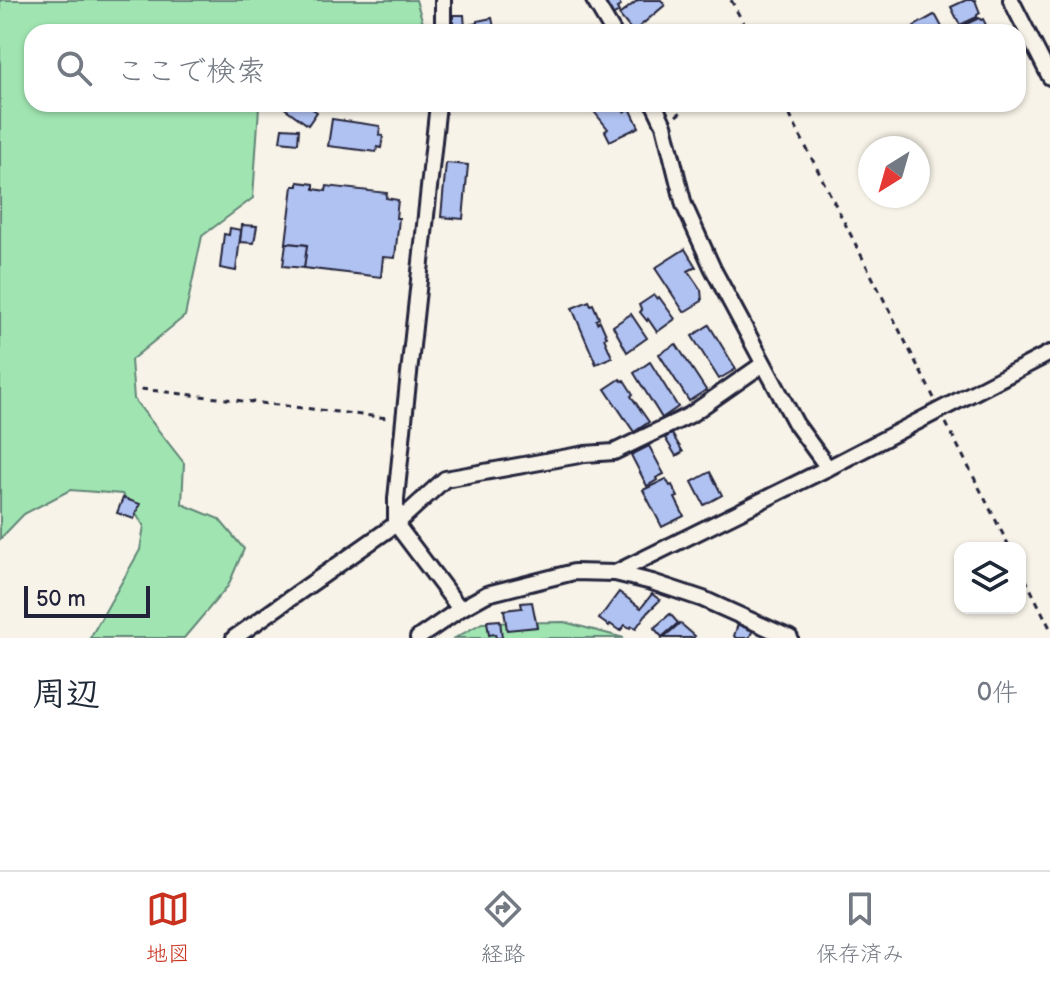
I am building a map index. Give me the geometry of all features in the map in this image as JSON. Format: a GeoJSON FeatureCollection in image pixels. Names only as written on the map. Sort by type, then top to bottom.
{"type":"FeatureCollection","features":[{"type":"Feature","properties":{"kind":"street"},"geometry":{"type":"LineString","coordinates":[[443,0],[443,24]]}},
{"type":"Feature","properties":{"kind":"street"},"geometry":{"type":"LineString","coordinates":[[594,0],[608,24]]}},
{"type":"Feature","properties":{"kind":"street"},"geometry":{"type":"LineString","coordinates":[[1011,0],[1023,24]]}},
{"type":"Feature","properties":{"kind":"street"},"geometry":{"type":"LineString","coordinates":[[1026,30],[1050,77]]}},
{"type":"Feature","properties":{"kind":"street"},"geometry":{"type":"LineString","coordinates":[[437,112],[396,499],[396,524],[460,609]]}},
{"type":"Feature","properties":{"kind":"street"},"geometry":{"type":"LineString","coordinates":[[658,112],[664,125],[684,205],[713,269],[796,424],[828,468]]}},
{"type":"Feature","properties":{"kind":"street"},"geometry":{"type":"LineString","coordinates":[[615,573],[828,468],[1050,353]]}},
{"type":"Feature","properties":{"kind":"street"},"geometry":{"type":"LineString","coordinates":[[234,638],[396,524],[445,479],[585,454],[614,452],[690,415],[763,364]]}},
{"type":"Feature","properties":{"kind":"street"},"geometry":{"type":"LineString","coordinates":[[418,638],[487,594],[574,572],[615,573],[652,582],[703,599],[790,638]]}},
{"type":"Feature","properties":{"kind":"path"},"geometry":{"type":"LineString","coordinates":[[731,0],[744,24]]}},
{"type":"Feature","properties":{"kind":"path"},"geometry":{"type":"LineString","coordinates":[[664,125],[681,112]]}},
{"type":"Feature","properties":{"kind":"path"},"geometry":{"type":"LineString","coordinates":[[788,112],[1007,542]]}},
{"type":"Feature","properties":{"kind":"path"},"geometry":{"type":"LineString","coordinates":[[141,389],[404,420]]}},
{"type":"Feature","properties":{"kind":"path"},"geometry":{"type":"LineString","coordinates":[[1026,580],[1050,628]]}},
{"type":"Feature","properties":{"kind":"green space"},"geometry":{"type":"Polygon","coordinates":[[[0,0],[416,0],[423,24],[24,24],[24,112],[259,112],[253,198],[202,236],[185,316],[131,360],[134,399],[184,463],[182,504],[219,519],[244,549],[228,586],[184,638],[90,638],[140,550],[144,526],[122,494],[70,490],[24,514],[0,539],[0,0]]]}},
{"type":"Feature","properties":{"kind":"green space"},"geometry":{"type":"Polygon","coordinates":[[[564,622],[624,638],[455,638],[482,623],[564,622]]]}},
{"type":"Feature","properties":{"kind":"building"},"geometry":{"type":"Polygon","coordinates":[[[603,0],[618,0],[621,6],[617,8],[619,12],[612,16],[603,0]]]}},
{"type":"Feature","properties":{"kind":"building"},"geometry":{"type":"Polygon","coordinates":[[[638,0],[661,0],[665,5],[642,24],[626,24],[619,15],[638,0]]]}},
{"type":"Feature","properties":{"kind":"building"},"geometry":{"type":"Polygon","coordinates":[[[966,0],[975,0],[980,13],[960,24],[951,7],[966,0]]]}},
{"type":"Feature","properties":{"kind":"building"},"geometry":{"type":"Polygon","coordinates":[[[453,15],[464,15],[465,24],[453,24],[453,15]]]}},
{"type":"Feature","properties":{"kind":"building"},"geometry":{"type":"Polygon","coordinates":[[[934,15],[940,24],[918,24],[934,15]]]}},
{"type":"Feature","properties":{"kind":"building"},"geometry":{"type":"Polygon","coordinates":[[[492,18],[493,24],[473,24],[477,21],[492,18]]]}},
{"type":"Feature","properties":{"kind":"building"},"geometry":{"type":"Polygon","coordinates":[[[979,18],[986,24],[966,24],[979,18]]]}},
{"type":"Feature","properties":{"kind":"building"},"geometry":{"type":"Polygon","coordinates":[[[290,112],[317,112],[308,125],[290,112]]]}},
{"type":"Feature","properties":{"kind":"building"},"geometry":{"type":"Polygon","coordinates":[[[594,112],[632,112],[639,127],[610,141],[605,131],[608,129],[594,112]]]}},
{"type":"Feature","properties":{"kind":"building"},"geometry":{"type":"Polygon","coordinates":[[[332,119],[380,126],[379,135],[383,136],[381,148],[377,147],[376,152],[328,146],[332,119]]]}},
{"type":"Feature","properties":{"kind":"building"},"geometry":{"type":"Polygon","coordinates":[[[282,128],[299,129],[298,143],[280,141],[282,128]]]}},
{"type":"Feature","properties":{"kind":"building"},"geometry":{"type":"Polygon","coordinates":[[[446,163],[468,165],[463,219],[441,217],[446,163]]]}},
{"type":"Feature","properties":{"kind":"building"},"geometry":{"type":"Polygon","coordinates":[[[298,182],[314,184],[314,189],[326,191],[327,186],[387,193],[386,198],[398,200],[395,258],[383,257],[381,277],[304,268],[307,245],[286,243],[293,186],[298,186],[298,182]]]}},
{"type":"Feature","properties":{"kind":"building"},"geometry":{"type":"Polygon","coordinates":[[[242,225],[257,226],[254,243],[240,242],[242,225]]]}},
{"type":"Feature","properties":{"kind":"building"},"geometry":{"type":"Polygon","coordinates":[[[230,228],[241,230],[236,271],[220,268],[224,234],[229,235],[230,228]]]}},
{"type":"Feature","properties":{"kind":"building"},"geometry":{"type":"Polygon","coordinates":[[[286,243],[307,245],[304,268],[283,266],[286,243]]]}},
{"type":"Feature","properties":{"kind":"building"},"geometry":{"type":"Polygon","coordinates":[[[685,249],[696,267],[688,271],[701,290],[702,301],[684,312],[655,268],[685,249]]]}},
{"type":"Feature","properties":{"kind":"building"},"geometry":{"type":"Polygon","coordinates":[[[654,295],[657,299],[659,297],[675,319],[657,332],[640,312],[639,305],[654,295]]]}},
{"type":"Feature","properties":{"kind":"building"},"geometry":{"type":"Polygon","coordinates":[[[589,301],[599,318],[597,323],[600,321],[607,337],[604,338],[612,357],[596,364],[572,308],[589,301]]]}},
{"type":"Feature","properties":{"kind":"building"},"geometry":{"type":"Polygon","coordinates":[[[631,314],[647,338],[627,352],[613,326],[631,314]]]}},
{"type":"Feature","properties":{"kind":"building"},"geometry":{"type":"Polygon","coordinates":[[[709,325],[736,369],[719,379],[692,336],[709,325]]]}},
{"type":"Feature","properties":{"kind":"building"},"geometry":{"type":"Polygon","coordinates":[[[676,344],[706,390],[689,401],[659,354],[676,344]]]}},
{"type":"Feature","properties":{"kind":"building"},"geometry":{"type":"Polygon","coordinates":[[[650,362],[678,407],[662,418],[634,373],[650,362]]]}},
{"type":"Feature","properties":{"kind":"building"},"geometry":{"type":"Polygon","coordinates":[[[620,379],[624,380],[649,422],[634,432],[605,389],[620,379]]]}},
{"type":"Feature","properties":{"kind":"building"},"geometry":{"type":"Polygon","coordinates":[[[672,434],[683,452],[676,456],[665,438],[672,434]]]}},
{"type":"Feature","properties":{"kind":"building"},"geometry":{"type":"Polygon","coordinates":[[[649,446],[664,474],[647,486],[631,455],[649,446]]]}},
{"type":"Feature","properties":{"kind":"building"},"geometry":{"type":"Polygon","coordinates":[[[710,472],[722,495],[704,505],[692,482],[710,472]]]}},
{"type":"Feature","properties":{"kind":"building"},"geometry":{"type":"Polygon","coordinates":[[[666,479],[678,497],[675,498],[684,516],[662,527],[643,490],[666,479]]]}},
{"type":"Feature","properties":{"kind":"building"},"geometry":{"type":"Polygon","coordinates":[[[123,498],[140,504],[134,519],[117,513],[123,498]]]}},
{"type":"Feature","properties":{"kind":"building"},"geometry":{"type":"Polygon","coordinates":[[[619,592],[641,608],[652,594],[660,600],[636,628],[625,625],[620,631],[599,619],[619,592]]]}},
{"type":"Feature","properties":{"kind":"building"},"geometry":{"type":"Polygon","coordinates":[[[532,602],[537,627],[507,630],[504,610],[522,608],[521,603],[532,602]]]}},
{"type":"Feature","properties":{"kind":"building"},"geometry":{"type":"Polygon","coordinates":[[[670,614],[678,623],[662,637],[654,628],[670,614]]]}},
{"type":"Feature","properties":{"kind":"building"},"geometry":{"type":"Polygon","coordinates":[[[500,620],[502,638],[489,635],[487,621],[500,620]]]}},
{"type":"Feature","properties":{"kind":"building"},"geometry":{"type":"Polygon","coordinates":[[[680,623],[695,636],[663,638],[680,623]]]}},
{"type":"Feature","properties":{"kind":"building"},"geometry":{"type":"Polygon","coordinates":[[[738,624],[753,630],[749,638],[734,636],[738,624]]]}}]}
